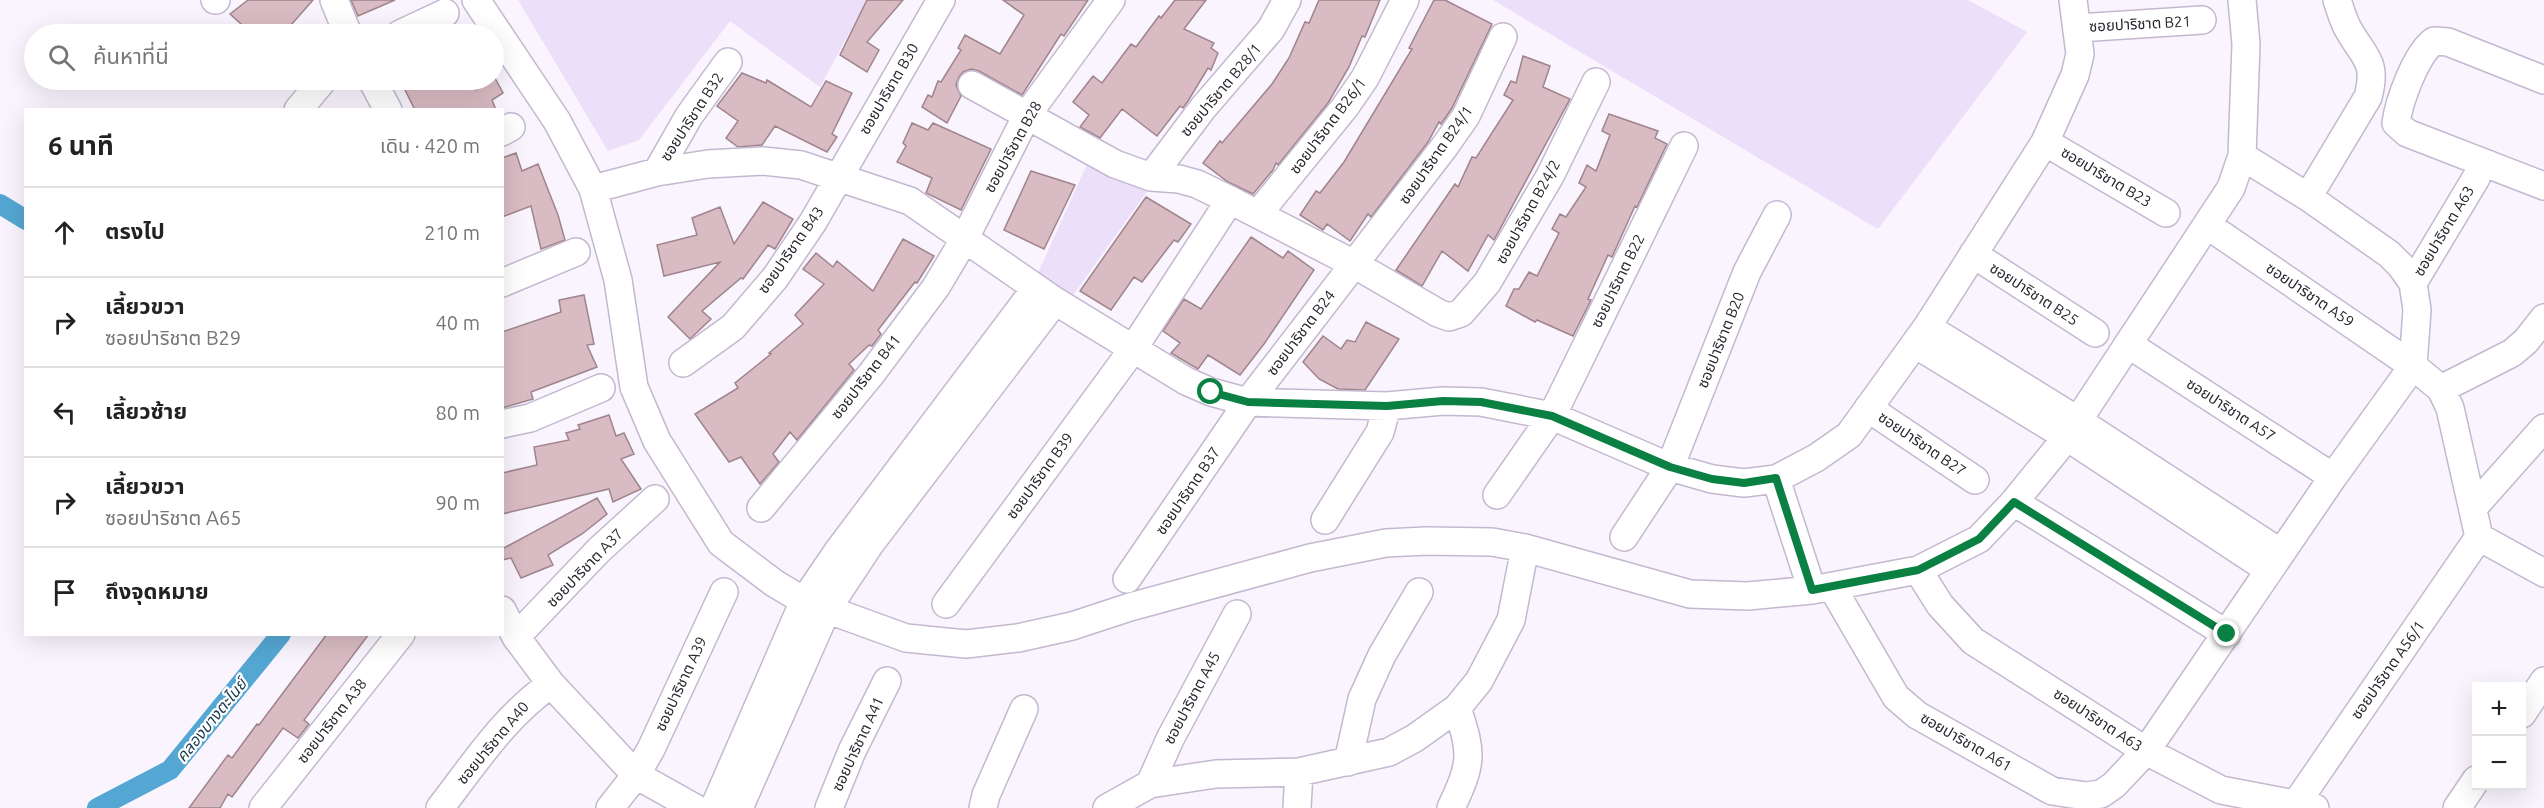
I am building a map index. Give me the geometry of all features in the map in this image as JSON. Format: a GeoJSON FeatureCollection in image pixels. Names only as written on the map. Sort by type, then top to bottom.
{"type":"FeatureCollection","features":[{"type":"Feature","properties":{"kind":"street"},"geometry":{"type":"LineString","coordinates":[[334,0],[344,24]]}},
{"type":"Feature","properties":{"kind":"street"},"geometry":{"type":"LineString","coordinates":[[476,0],[492,24]]}},
{"type":"Feature","properties":{"kind":"street","name":"ซอยปาริชาต B30"},"geometry":{"type":"LineString","coordinates":[[839,178],[941,0]]}},
{"type":"Feature","properties":{"kind":"street","name":"ซอยปาริชาต B28"},"geometry":{"type":"LineString","coordinates":[[964,240],[1027,115],[1111,0]]}},
{"type":"Feature","properties":{"kind":"street","name":"ซอยปาริชาต B28/1"},"geometry":{"type":"LineString","coordinates":[[1150,177],[1203,108],[1271,29],[1287,0]]}},
{"type":"Feature","properties":{"kind":"street","name":"ซอยปาริชาต B26/1"},"geometry":{"type":"LineString","coordinates":[[1258,214],[1365,78],[1406,0]]}},
{"type":"Feature","properties":{"kind":"street"},"geometry":{"type":"LineString","coordinates":[[593,189],[657,172],[708,164],[763,161],[801,165],[910,201],[1045,294],[1186,381],[1248,402],[1387,406],[1443,401],[1481,402],[1552,416],[1670,467],[1712,479],[1744,483],[1776,478],[1833,448],[1849,435],[1921,335],[2045,142],[2075,75],[2080,54],[2073,0]]}},
{"type":"Feature","properties":{"kind":"street"},"geometry":{"type":"LineString","coordinates":[[504,42],[557,121],[593,189],[618,280],[634,387],[657,441],[721,543],[774,583],[816,605],[906,638],[966,644],[1018,638],[1072,626],[1130,607],[1310,558],[1386,543],[1492,542],[1525,548],[1690,594],[1748,596],[1822,588],[1918,570],[1979,539],[2014,502],[2072,429],[2231,188],[2242,156],[2246,44],[2242,0]]}},
{"type":"Feature","properties":{"kind":"street"},"geometry":{"type":"LineString","coordinates":[[2308,196],[2368,97],[2373,79],[2370,63],[2346,26],[2337,0]]}},
{"type":"Feature","properties":{"kind":"street"},"geometry":{"type":"LineString","coordinates":[[421,24],[445,13]]}},
{"type":"Feature","properties":{"kind":"street","name":"ซอยปาริชาต B21"},"geometry":{"type":"LineString","coordinates":[[2078,28],[2202,20]]}},
{"type":"Feature","properties":{"kind":"street","name":"ซอยปาริชาต B24/1"},"geometry":{"type":"LineString","coordinates":[[1354,264],[1424,177],[1466,116],[1503,37]]}},
{"type":"Feature","properties":{"kind":"street"},"geometry":{"type":"LineString","coordinates":[[2544,80],[2448,42],[2434,41],[2424,48],[2398,109],[2396,123],[2407,133],[2544,186]]}},
{"type":"Feature","properties":{"kind":"street","name":"ซอยปาริชาต B32"},"geometry":{"type":"LineString","coordinates":[[657,172],[689,116],[728,62]]}},
{"type":"Feature","properties":{"kind":"street","name":"ซอยปาริชาต B24/2"},"geometry":{"type":"LineString","coordinates":[[1354,264],[1438,313],[1449,317],[1461,313],[1487,283],[1550,176],[1596,82]]}},
{"type":"Feature","properties":{"kind":"street"},"geometry":{"type":"LineString","coordinates":[[972,85],[1089,152],[1150,177],[1179,179],[1197,184],[1354,264]]}},
{"type":"Feature","properties":{"kind":"street"},"geometry":{"type":"LineString","coordinates":[[300,108],[315,90]]}},
{"type":"Feature","properties":{"kind":"street"},"geometry":{"type":"LineString","coordinates":[[377,90],[387,108]]}},
{"type":"Feature","properties":{"kind":"street","name":"ซอยปาริชาต B23"},"geometry":{"type":"LineString","coordinates":[[2045,142],[2166,213]]}},
{"type":"Feature","properties":{"kind":"street","name":"ซอยปาริชาต B22"},"geometry":{"type":"LineString","coordinates":[[1497,495],[1552,416],[1684,146]]}},
{"type":"Feature","properties":{"kind":"street"},"geometry":{"type":"LineString","coordinates":[[2242,156],[2308,196],[2389,254],[2401,266],[2413,283],[2417,310],[2413,366]]}},
{"type":"Feature","properties":{"kind":"street","name":"ซอยปาริชาต B43"},"geometry":{"type":"LineString","coordinates":[[683,363],[733,327],[775,278],[813,222],[839,178]]}},
{"type":"Feature","properties":{"kind":"street","name":"ซอยปาริชาต A63"},"geometry":{"type":"LineString","coordinates":[[2413,283],[2476,178]]}},
{"type":"Feature","properties":{"kind":"street","name":"ซอยปาริชาต B39"},"geometry":{"type":"LineString","coordinates":[[946,604],[1133,349],[1230,200]]}},
{"type":"Feature","properties":{"kind":"street","name":"ซอยปาริชาต B20"},"geometry":{"type":"LineString","coordinates":[[1624,537],[1670,467],[1747,272],[1777,215]]}},
{"type":"Feature","properties":{"kind":"street","name":"ซอยปาริชาต A59"},"geometry":{"type":"LineString","coordinates":[[2207,225],[2413,366],[2441,389]]}},
{"type":"Feature","properties":{"kind":"street","name":"ซอยปาริชาต B41"},"geometry":{"type":"LineString","coordinates":[[761,508],[872,374],[936,287],[964,240]]}},
{"type":"Feature","properties":{"kind":"street"},"geometry":{"type":"LineString","coordinates":[[504,283],[576,252]]}},
{"type":"Feature","properties":{"kind":"street","name":"ซอยปาริชาต B25"},"geometry":{"type":"LineString","coordinates":[[1973,254],[2095,333]]}},
{"type":"Feature","properties":{"kind":"street","name":"ซอยปาริชาต B24"},"geometry":{"type":"LineString","coordinates":[[1248,402],[1354,264]]}},
{"type":"Feature","properties":{"kind":"street"},"geometry":{"type":"LineString","coordinates":[[739,808],[838,551],[1045,294]]}},
{"type":"Feature","properties":{"kind":"street"},"geometry":{"type":"LineString","coordinates":[[2544,318],[2526,341],[2512,353],[2441,389],[2455,425],[2480,537],[2544,573]]}},
{"type":"Feature","properties":{"kind":"street"},"geometry":{"type":"LineString","coordinates":[[1921,335],[2072,429],[2275,562]]}},
{"type":"Feature","properties":{"kind":"street","name":"ซอยปาริชาต A57"},"geometry":{"type":"LineString","coordinates":[[2128,344],[2334,477]]}},
{"type":"Feature","properties":{"kind":"street","name":"ซอยปาริชาต A61"},"geometry":{"type":"LineString","coordinates":[[1776,478],[1822,588],[1896,697],[1917,715],[2052,791],[2086,796],[2101,794],[2114,785],[2146,752],[2275,562],[2413,366]]}},
{"type":"Feature","properties":{"kind":"street"},"geometry":{"type":"LineString","coordinates":[[504,424],[530,418],[601,388]]}},
{"type":"Feature","properties":{"kind":"street","name":"ซอยปาริชาต B37"},"geometry":{"type":"LineString","coordinates":[[1127,579],[1248,402]]}},
{"type":"Feature","properties":{"kind":"street"},"geometry":{"type":"LineString","coordinates":[[1326,519],[1380,432],[1387,406]]}},
{"type":"Feature","properties":{"kind":"street","name":"ซอยปาริชาต B27"},"geometry":{"type":"LineString","coordinates":[[1869,408],[1975,480]]}},
{"type":"Feature","properties":{"kind":"street"},"geometry":{"type":"LineString","coordinates":[[2473,508],[2544,428]]}},
{"type":"Feature","properties":{"kind":"street","name":"ซอยปาริชาต A37"},"geometry":{"type":"LineString","coordinates":[[516,637],[599,550],[655,499]]}},
{"type":"Feature","properties":{"kind":"street"},"geometry":{"type":"LineString","coordinates":[[2014,502],[2227,634]]}},
{"type":"Feature","properties":{"kind":"street","name":"ซอยปาริชาต A56/1"},"geometry":{"type":"LineString","coordinates":[[2301,806],[2480,537]]}},
{"type":"Feature","properties":{"kind":"street"},"geometry":{"type":"LineString","coordinates":[[1107,808],[1150,784],[1215,774],[1299,772],[1389,752],[1415,738],[1457,708],[1479,681],[1510,620],[1525,548]]}},
{"type":"Feature","properties":{"kind":"street","name":"ซอยปาริชาต A63"},"geometry":{"type":"LineString","coordinates":[[1918,570],[1940,605],[1973,641],[2146,752],[2221,790],[2301,806]]}},
{"type":"Feature","properties":{"kind":"street","name":"ซอยปาริชาต A39"},"geometry":{"type":"LineString","coordinates":[[610,808],[636,775],[724,592]]}},
{"type":"Feature","properties":{"kind":"street"},"geometry":{"type":"LineString","coordinates":[[1348,762],[1362,699],[1382,655],[1419,592]]}},
{"type":"Feature","properties":{"kind":"street"},"geometry":{"type":"LineString","coordinates":[[714,808],[816,605]]}},
{"type":"Feature","properties":{"kind":"street"},"geometry":{"type":"LineString","coordinates":[[504,614],[516,637],[551,684],[636,775],[695,808]]}},
{"type":"Feature","properties":{"kind":"street","name":"ซอยปาริชาต A45"},"geometry":{"type":"LineString","coordinates":[[1150,784],[1170,739],[1237,614]]}},
{"type":"Feature","properties":{"kind":"street","name":"ซอยปาริชาต A38"},"geometry":{"type":"LineString","coordinates":[[263,808],[398,636]]}},
{"type":"Feature","properties":{"kind":"street","name":"ซอยปาริชาต A41"},"geometry":{"type":"LineString","coordinates":[[829,808],[852,751],[887,681]]}},
{"type":"Feature","properties":{"kind":"street"},"geometry":{"type":"LineString","coordinates":[[2526,708],[2544,681]]}},
{"type":"Feature","properties":{"kind":"street","name":"ซอยปาริชาต A40"},"geometry":{"type":"LineString","coordinates":[[440,808],[509,720],[529,699],[551,684]]}},
{"type":"Feature","properties":{"kind":"street"},"geometry":{"type":"LineString","coordinates":[[1451,808],[1467,774],[1470,752],[1457,708]]}},
{"type":"Feature","properties":{"kind":"street"},"geometry":{"type":"LineString","coordinates":[[983,808],[986,795],[1024,709]]}},
{"type":"Feature","properties":{"kind":"street"},"geometry":{"type":"LineString","coordinates":[[1297,808],[1299,772]]}},
{"type":"Feature","properties":{"kind":"street"},"geometry":{"type":"LineString","coordinates":[[2457,808],[2472,786]]}},
{"type":"Feature","properties":{"kind":"shaded area"},"geometry":{"type":"Polygon","coordinates":[[[518,0],[867,0],[820,87],[730,21],[639,140],[608,151],[518,0]]]}},
{"type":"Feature","properties":{"kind":"shaded area"},"geometry":{"type":"Polygon","coordinates":[[[1493,0],[1968,0],[2027,32],[1878,229],[1493,0]]]}},
{"type":"Feature","properties":{"kind":"shaded area"},"geometry":{"type":"Polygon","coordinates":[[[1089,160],[1153,183],[1069,301],[1037,275],[1089,160]]]}},
{"type":"Feature","properties":{"kind":"building"},"geometry":{"type":"Polygon","coordinates":[[[248,0],[313,0],[292,24],[241,24],[230,14],[248,0]]]}},
{"type":"Feature","properties":{"kind":"building"},"geometry":{"type":"Polygon","coordinates":[[[351,0],[395,0],[358,16],[351,0]]]}},
{"type":"Feature","properties":{"kind":"building"},"geometry":{"type":"Polygon","coordinates":[[[867,0],[903,0],[867,42],[879,50],[867,72],[840,55],[867,0]]]}},
{"type":"Feature","properties":{"kind":"building"},"geometry":{"type":"Polygon","coordinates":[[[1003,0],[1088,0],[1064,36],[1061,34],[1022,95],[979,71],[971,69],[963,72],[959,77],[956,85],[961,96],[947,123],[922,107],[928,95],[932,97],[938,81],[941,82],[961,50],[958,48],[965,35],[1000,54],[1024,15],[1003,0]]]}},
{"type":"Feature","properties":{"kind":"building"},"geometry":{"type":"Polygon","coordinates":[[[1175,0],[1206,0],[1184,29],[1214,43],[1211,48],[1218,53],[1211,70],[1208,68],[1183,108],[1180,106],[1157,136],[1122,109],[1100,138],[1080,127],[1089,115],[1073,102],[1093,76],[1102,83],[1131,44],[1136,47],[1159,16],[1161,18],[1175,0]]]}},
{"type":"Feature","properties":{"kind":"building"},"geometry":{"type":"Polygon","coordinates":[[[1319,0],[1380,0],[1365,37],[1362,36],[1349,67],[1328,103],[1278,165],[1276,163],[1253,194],[1228,182],[1203,163],[1272,84],[1289,58],[1305,22],[1309,23],[1319,0]]]}},
{"type":"Feature","properties":{"kind":"building"},"geometry":{"type":"Polygon","coordinates":[[[1434,0],[1445,0],[1492,24],[1452,108],[1441,124],[1439,122],[1428,142],[1371,217],[1368,214],[1350,241],[1327,224],[1323,230],[1300,215],[1316,191],[1320,193],[1344,162],[1412,49],[1409,48],[1434,0]]]}},
{"type":"Feature","properties":{"kind":"building"},"geometry":{"type":"Polygon","coordinates":[[[1523,56],[1550,66],[1543,87],[1570,99],[1494,240],[1488,235],[1468,271],[1442,251],[1422,286],[1396,270],[1455,184],[1458,187],[1472,157],[1476,158],[1513,100],[1504,95],[1511,81],[1516,83],[1523,56]]]}},
{"type":"Feature","properties":{"kind":"building"},"geometry":{"type":"Polygon","coordinates":[[[742,73],[766,83],[767,80],[811,107],[826,81],[852,93],[832,134],[837,137],[827,152],[775,126],[762,145],[738,147],[726,138],[738,121],[717,106],[742,73]]]}},
{"type":"Feature","properties":{"kind":"building"},"geometry":{"type":"Polygon","coordinates":[[[405,90],[501,90],[503,93],[492,100],[495,108],[414,108],[405,90]]]}},
{"type":"Feature","properties":{"kind":"building"},"geometry":{"type":"Polygon","coordinates":[[[1609,114],[1658,131],[1655,138],[1667,144],[1612,257],[1608,255],[1588,299],[1591,300],[1573,336],[1537,320],[1535,322],[1506,306],[1514,289],[1519,289],[1529,272],[1537,276],[1559,233],[1552,229],[1560,214],[1566,217],[1586,187],[1579,183],[1587,165],[1596,171],[1610,135],[1602,131],[1609,114]]]}},
{"type":"Feature","properties":{"kind":"building"},"geometry":{"type":"Polygon","coordinates":[[[912,123],[928,130],[933,123],[991,149],[961,210],[926,193],[932,178],[897,162],[906,146],[903,143],[912,123]]]}},
{"type":"Feature","properties":{"kind":"building"},"geometry":{"type":"Polygon","coordinates":[[[516,153],[522,171],[538,164],[565,240],[541,249],[531,206],[504,216],[504,157],[516,153]]]}},
{"type":"Feature","properties":{"kind":"building"},"geometry":{"type":"Polygon","coordinates":[[[1031,171],[1075,185],[1044,249],[1004,230],[1031,171]]]}},
{"type":"Feature","properties":{"kind":"building"},"geometry":{"type":"Polygon","coordinates":[[[1146,197],[1191,224],[1178,242],[1174,240],[1142,282],[1134,277],[1111,310],[1080,291],[1146,197]]]}},
{"type":"Feature","properties":{"kind":"building"},"geometry":{"type":"Polygon","coordinates":[[[763,202],[793,219],[775,249],[768,245],[743,279],[741,278],[702,311],[711,319],[690,339],[668,317],[720,262],[664,276],[657,245],[697,235],[692,218],[720,207],[734,244],[763,202]]]}},
{"type":"Feature","properties":{"kind":"building"},"geometry":{"type":"Polygon","coordinates":[[[1251,237],[1283,258],[1288,251],[1314,270],[1240,375],[1208,355],[1198,369],[1171,353],[1180,343],[1163,331],[1184,299],[1201,309],[1251,237]]]}},
{"type":"Feature","properties":{"kind":"building"},"geometry":{"type":"Polygon","coordinates":[[[903,239],[934,256],[917,283],[915,282],[878,330],[881,334],[872,346],[869,345],[849,364],[854,370],[797,440],[790,432],[773,454],[779,462],[760,484],[741,457],[729,462],[695,414],[738,388],[735,383],[803,324],[795,315],[824,284],[803,269],[816,253],[833,267],[837,261],[873,291],[903,239]]]}},
{"type":"Feature","properties":{"kind":"building"},"geometry":{"type":"Polygon","coordinates":[[[584,295],[594,344],[587,345],[597,367],[531,392],[533,399],[504,407],[504,331],[561,312],[559,300],[584,295]]]}},
{"type":"Feature","properties":{"kind":"building"},"geometry":{"type":"Polygon","coordinates":[[[1366,322],[1399,339],[1365,390],[1338,389],[1319,379],[1303,362],[1323,336],[1341,349],[1347,340],[1355,342],[1366,322]]]}},
{"type":"Feature","properties":{"kind":"building"},"geometry":{"type":"Polygon","coordinates":[[[609,415],[616,436],[624,433],[634,454],[621,459],[641,489],[613,502],[609,489],[504,514],[504,473],[537,465],[534,447],[569,440],[566,433],[580,429],[578,425],[609,415]]]}},
{"type":"Feature","properties":{"kind":"building"},"geometry":{"type":"Polygon","coordinates":[[[597,498],[607,514],[582,534],[548,555],[553,565],[521,578],[511,558],[504,560],[504,548],[597,498]]]}},
{"type":"Feature","properties":{"kind":"building"},"geometry":{"type":"Polygon","coordinates":[[[326,636],[367,636],[304,720],[309,724],[298,738],[283,728],[232,797],[228,794],[220,808],[189,808],[228,755],[232,758],[257,724],[259,725],[326,636]]]}},
{"type":"Feature","properties":{"kind":"waterway","name":"คลองบางตะไนย์"},"geometry":{"type":"LineString","coordinates":[[0,204],[24,219]]}},
{"type":"Feature","properties":{"kind":"waterway","name":"คลองบางตะไนย์"},"geometry":{"type":"LineString","coordinates":[[97,808],[170,770],[279,636]]}},
{"type":"Feature","properties":{"kind":"route"},"geometry":{"type":"LineString","coordinates":[[1211,392],[1248,402],[1387,406],[1443,401],[1481,402],[1552,416],[1670,467],[1712,479],[1744,483],[1776,478],[1812,590],[1918,570],[1979,539],[2014,502],[2227,634]]}}]}
